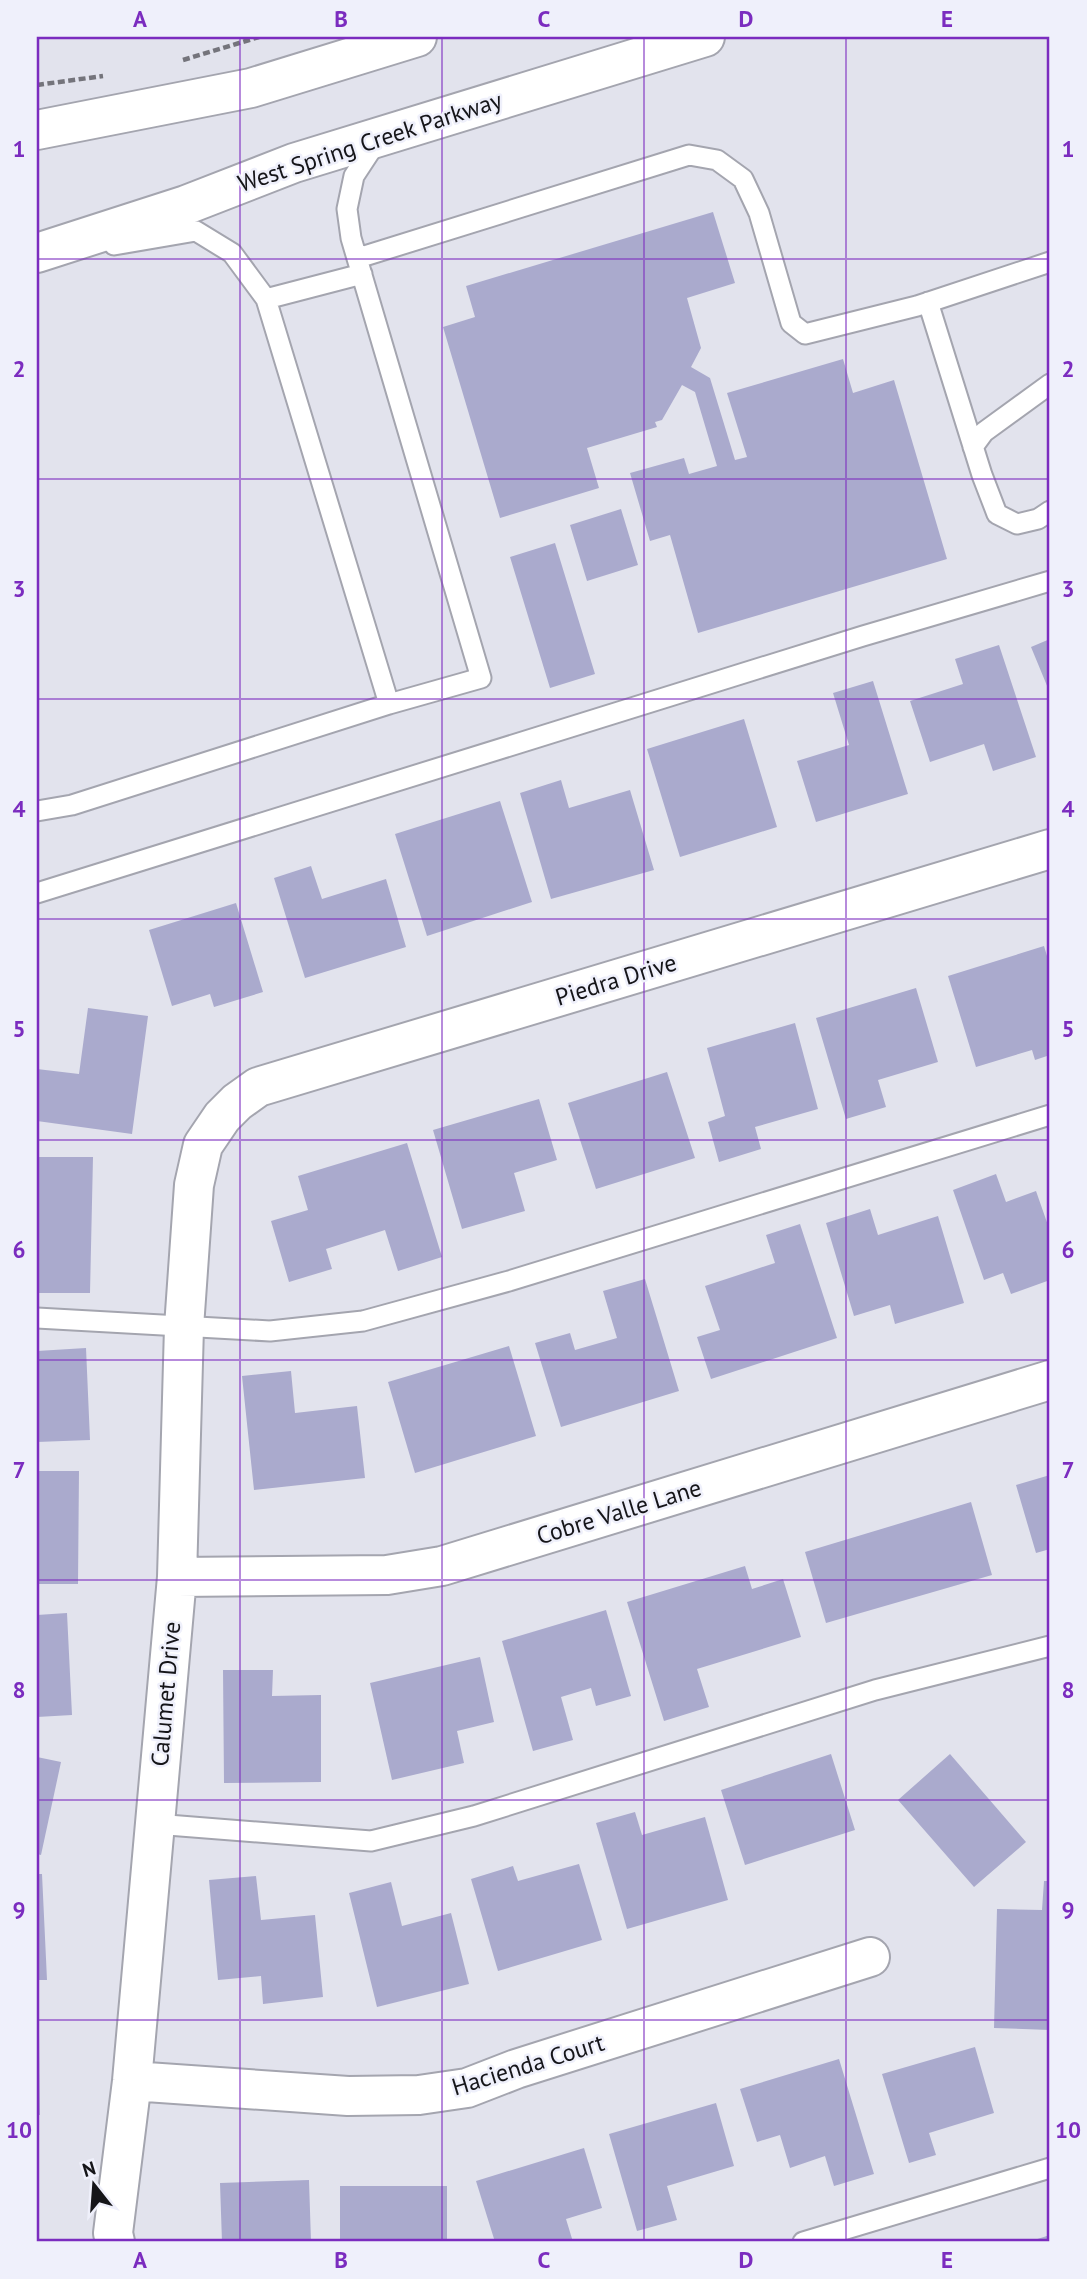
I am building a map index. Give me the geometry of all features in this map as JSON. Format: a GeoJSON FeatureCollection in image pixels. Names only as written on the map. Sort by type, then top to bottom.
{"type":"FeatureCollection","features":[{"type":"Feature","properties":{"kind":"street"},"geometry":{"type":"LineString","coordinates":[[37,130],[251,88],[417,37]]}},
{"type":"Feature","properties":{"kind":"street","name":"West Spring Creek Parkway"},"geometry":{"type":"LineString","coordinates":[[37,255],[186,205],[295,163],[705,37]]}},
{"type":"Feature","properties":{"kind":"street","name":"Piedra Drive"},"geometry":{"type":"LineString","coordinates":[[203,1145],[222,1117],[258,1087],[1050,849]]}},
{"type":"Feature","properties":{"kind":"street","name":"Calumet Drive"},"geometry":{"type":"LineString","coordinates":[[115,2242],[113,2233],[132,2081],[177,1577],[184,1327],[194,1185],[203,1145]]}},
{"type":"Feature","properties":{"kind":"street","name":"Cobre Valle Lane"},"geometry":{"type":"LineString","coordinates":[[177,1577],[387,1575],[442,1566],[1050,1380]]}},
{"type":"Feature","properties":{"kind":"street","name":"Hacienda Court"},"geometry":{"type":"LineString","coordinates":[[132,2081],[348,2096],[419,2095],[467,2088],[516,2069],[870,1957]]}},
{"type":"Feature","properties":{"kind":"lane"},"geometry":{"type":"LineString","coordinates":[[37,811],[93,799],[389,704],[481,678],[351,238],[347,209],[354,176],[380,137]]}},
{"type":"Feature","properties":{"kind":"lane"},"geometry":{"type":"LineString","coordinates":[[267,299],[689,155],[717,160],[743,179],[759,213],[791,323],[805,334],[928,303],[1050,262]]}},
{"type":"Feature","properties":{"kind":"lane"},"geometry":{"type":"LineString","coordinates":[[37,255],[196,231],[232,253],[267,299],[389,704]]}},
{"type":"Feature","properties":{"kind":"lane"},"geometry":{"type":"LineString","coordinates":[[928,303],[997,514],[1017,524],[1038,519],[1050,510]]}},
{"type":"Feature","properties":{"kind":"lane"},"geometry":{"type":"LineString","coordinates":[[973,447],[984,432],[1050,384]]}},
{"type":"Feature","properties":{"kind":"lane"},"geometry":{"type":"LineString","coordinates":[[37,893],[863,636],[1050,581]]}},
{"type":"Feature","properties":{"kind":"lane"},"geometry":{"type":"LineString","coordinates":[[37,1318],[270,1331],[363,1321],[522,1278],[1050,1115]]}},
{"type":"Feature","properties":{"kind":"lane"},"geometry":{"type":"LineString","coordinates":[[155,1824],[371,1840],[474,1816],[875,1690],[1050,1646]]}},
{"type":"Feature","properties":{"kind":"lane"},"geometry":{"type":"LineString","coordinates":[[803,2242],[1050,2168]]}},
{"type":"Feature","properties":{"kind":"path"},"geometry":{"type":"LineString","coordinates":[[181,61],[259,37]]}},
{"type":"Feature","properties":{"kind":"path"},"geometry":{"type":"LineString","coordinates":[[37,85],[115,74]]}},
{"type":"Feature","properties":{"kind":"building"},"geometry":{"type":"Polygon","coordinates":[[[713,212],[735,283],[687,298],[701,348],[691,367],[710,378],[735,460],[747,457],[727,393],[843,359],[853,393],[894,380],[947,559],[698,633],[670,535],[650,541],[630,473],[684,458],[689,474],[717,466],[695,392],[682,385],[662,420],[655,422],[657,427],[587,448],[599,488],[500,518],[443,327],[475,317],[466,286],[713,212]]]}},
{"type":"Feature","properties":{"kind":"building"},"geometry":{"type":"Polygon","coordinates":[[[621,509],[638,565],[587,581],[570,525],[621,509]]]}},
{"type":"Feature","properties":{"kind":"building"},"geometry":{"type":"Polygon","coordinates":[[[555,543],[595,674],[550,688],[510,557],[555,543]]]}},
{"type":"Feature","properties":{"kind":"building"},"geometry":{"type":"Polygon","coordinates":[[[1050,639],[1050,693],[1031,647],[1050,639]]]}},
{"type":"Feature","properties":{"kind":"building"},"geometry":{"type":"Polygon","coordinates":[[[999,645],[1036,757],[993,771],[984,744],[930,762],[910,701],[963,684],[955,659],[999,645]]]}},
{"type":"Feature","properties":{"kind":"building"},"geometry":{"type":"Polygon","coordinates":[[[873,681],[908,794],[816,822],[797,761],[849,745],[833,693],[873,681]]]}},
{"type":"Feature","properties":{"kind":"building"},"geometry":{"type":"Polygon","coordinates":[[[744,719],[777,827],[680,857],[647,749],[744,719]]]}},
{"type":"Feature","properties":{"kind":"building"},"geometry":{"type":"Polygon","coordinates":[[[561,780],[569,808],[630,790],[654,870],[551,899],[520,793],[561,780]]]}},
{"type":"Feature","properties":{"kind":"building"},"geometry":{"type":"Polygon","coordinates":[[[500,801],[532,902],[427,936],[395,834],[500,801]]]}},
{"type":"Feature","properties":{"kind":"building"},"geometry":{"type":"Polygon","coordinates":[[[311,866],[322,899],[386,879],[406,947],[305,978],[274,878],[311,866]]]}},
{"type":"Feature","properties":{"kind":"building"},"geometry":{"type":"Polygon","coordinates":[[[236,903],[263,992],[214,1007],[210,994],[172,1006],[149,930],[236,903]]]}},
{"type":"Feature","properties":{"kind":"building"},"geometry":{"type":"Polygon","coordinates":[[[1044,946],[1050,966],[1050,1055],[1035,1060],[1032,1050],[976,1067],[948,976],[1044,946]]]}},
{"type":"Feature","properties":{"kind":"building"},"geometry":{"type":"Polygon","coordinates":[[[916,988],[938,1062],[878,1080],[886,1107],[846,1119],[816,1018],[916,988]]]}},
{"type":"Feature","properties":{"kind":"building"},"geometry":{"type":"Polygon","coordinates":[[[88,1008],[148,1016],[132,1134],[37,1121],[37,1069],[79,1074],[88,1008]]]}},
{"type":"Feature","properties":{"kind":"building"},"geometry":{"type":"Polygon","coordinates":[[[795,1023],[818,1109],[755,1127],[761,1149],[719,1162],[708,1122],[725,1116],[707,1048],[795,1023]]]}},
{"type":"Feature","properties":{"kind":"building"},"geometry":{"type":"Polygon","coordinates":[[[667,1072],[695,1158],[596,1189],[568,1103],[667,1072]]]}},
{"type":"Feature","properties":{"kind":"building"},"geometry":{"type":"Polygon","coordinates":[[[539,1099],[557,1160],[514,1173],[525,1211],[462,1229],[433,1130],[539,1099]]]}},
{"type":"Feature","properties":{"kind":"building"},"geometry":{"type":"Polygon","coordinates":[[[407,1143],[442,1257],[398,1271],[385,1230],[326,1249],[332,1269],[289,1282],[271,1221],[308,1210],[298,1176],[407,1143]]]}},
{"type":"Feature","properties":{"kind":"building"},"geometry":{"type":"Polygon","coordinates":[[[37,1157],[93,1157],[90,1293],[37,1293],[37,1157]]]}},
{"type":"Feature","properties":{"kind":"building"},"geometry":{"type":"Polygon","coordinates":[[[996,1174],[1006,1202],[1036,1191],[1050,1231],[1050,1280],[1011,1294],[1003,1273],[984,1280],[953,1190],[996,1174]]]}},
{"type":"Feature","properties":{"kind":"building"},"geometry":{"type":"Polygon","coordinates":[[[870,1209],[878,1235],[938,1216],[964,1303],[895,1324],[890,1305],[854,1316],[826,1223],[870,1209]]]}},
{"type":"Feature","properties":{"kind":"building"},"geometry":{"type":"Polygon","coordinates":[[[800,1224],[837,1338],[711,1379],[697,1337],[720,1330],[705,1286],[775,1263],[766,1235],[800,1224]]]}},
{"type":"Feature","properties":{"kind":"building"},"geometry":{"type":"Polygon","coordinates":[[[645,1279],[679,1391],[561,1427],[535,1343],[570,1333],[575,1350],[617,1338],[603,1291],[645,1279]]]}},
{"type":"Feature","properties":{"kind":"building"},"geometry":{"type":"Polygon","coordinates":[[[509,1346],[536,1436],[415,1473],[388,1382],[509,1346]]]}},
{"type":"Feature","properties":{"kind":"building"},"geometry":{"type":"Polygon","coordinates":[[[86,1348],[90,1440],[37,1442],[37,1351],[86,1348]]]}},
{"type":"Feature","properties":{"kind":"building"},"geometry":{"type":"Polygon","coordinates":[[[291,1371],[295,1413],[357,1406],[365,1478],[254,1490],[242,1376],[291,1371]]]}},
{"type":"Feature","properties":{"kind":"building"},"geometry":{"type":"Polygon","coordinates":[[[37,1471],[79,1471],[78,1584],[37,1584],[37,1471]]]}},
{"type":"Feature","properties":{"kind":"building"},"geometry":{"type":"Polygon","coordinates":[[[1050,1475],[1050,1549],[1036,1553],[1016,1485],[1050,1475]]]}},
{"type":"Feature","properties":{"kind":"building"},"geometry":{"type":"Polygon","coordinates":[[[971,1502],[992,1575],[826,1623],[805,1552],[971,1502]]]}},
{"type":"Feature","properties":{"kind":"building"},"geometry":{"type":"Polygon","coordinates":[[[745,1566],[752,1589],[783,1579],[801,1637],[697,1669],[709,1707],[664,1721],[627,1602],[745,1566]]]}},
{"type":"Feature","properties":{"kind":"building"},"geometry":{"type":"Polygon","coordinates":[[[606,1610],[631,1696],[596,1706],[591,1688],[561,1697],[573,1740],[533,1751],[502,1641],[606,1610]]]}},
{"type":"Feature","properties":{"kind":"building"},"geometry":{"type":"Polygon","coordinates":[[[67,1613],[72,1715],[37,1717],[37,1615],[67,1613]]]}},
{"type":"Feature","properties":{"kind":"building"},"geometry":{"type":"Polygon","coordinates":[[[480,1657],[494,1722],[457,1731],[464,1763],[392,1780],[370,1683],[480,1657]]]}},
{"type":"Feature","properties":{"kind":"building"},"geometry":{"type":"Polygon","coordinates":[[[223,1670],[273,1670],[272,1696],[321,1695],[321,1782],[224,1783],[223,1670]]]}},
{"type":"Feature","properties":{"kind":"building"},"geometry":{"type":"Polygon","coordinates":[[[831,1754],[855,1830],[745,1865],[721,1790],[831,1754]]]}},
{"type":"Feature","properties":{"kind":"building"},"geometry":{"type":"Polygon","coordinates":[[[950,1754],[1026,1842],[974,1887],[898,1800],[950,1754]]]}},
{"type":"Feature","properties":{"kind":"building"},"geometry":{"type":"Polygon","coordinates":[[[37,1757],[61,1762],[41,1855],[37,1854],[37,1757]]]}},
{"type":"Feature","properties":{"kind":"building"},"geometry":{"type":"Polygon","coordinates":[[[635,1812],[642,1835],[705,1817],[728,1900],[627,1929],[596,1823],[635,1812]]]}},
{"type":"Feature","properties":{"kind":"building"},"geometry":{"type":"Polygon","coordinates":[[[579,1864],[602,1940],[498,1971],[471,1879],[513,1866],[518,1881],[579,1864]]]}},
{"type":"Feature","properties":{"kind":"building"},"geometry":{"type":"Polygon","coordinates":[[[37,1874],[42,1874],[47,1980],[37,1980],[37,1874]]]}},
{"type":"Feature","properties":{"kind":"building"},"geometry":{"type":"Polygon","coordinates":[[[256,1876],[261,1920],[315,1915],[323,1997],[263,2004],[261,1976],[218,1980],[209,1880],[256,1876]]]}},
{"type":"Feature","properties":{"kind":"building"},"geometry":{"type":"Polygon","coordinates":[[[1044,1881],[1050,1881],[1050,2030],[994,2028],[997,1909],[1042,1910],[1044,1881]]]}},
{"type":"Feature","properties":{"kind":"building"},"geometry":{"type":"Polygon","coordinates":[[[391,1882],[402,1926],[451,1913],[469,1984],[377,2007],[349,1893],[391,1882]]]}},
{"type":"Feature","properties":{"kind":"building"},"geometry":{"type":"Polygon","coordinates":[[[39,2034],[40,2115],[37,2115],[39,2034]]]}},
{"type":"Feature","properties":{"kind":"building"},"geometry":{"type":"Polygon","coordinates":[[[975,2047],[994,2113],[929,2133],[936,2155],[909,2163],[882,2074],[975,2047]]]}},
{"type":"Feature","properties":{"kind":"building"},"geometry":{"type":"Polygon","coordinates":[[[839,2059],[874,2174],[834,2186],[825,2156],[790,2168],[780,2135],[757,2142],[740,2089],[839,2059]]]}},
{"type":"Feature","properties":{"kind":"building"},"geometry":{"type":"Polygon","coordinates":[[[716,2103],[734,2166],[667,2186],[677,2220],[637,2231],[609,2134],[716,2103]]]}},
{"type":"Feature","properties":{"kind":"building"},"geometry":{"type":"Polygon","coordinates":[[[584,2148],[602,2208],[566,2219],[573,2242],[495,2242],[476,2181],[584,2148]]]}},
{"type":"Feature","properties":{"kind":"building"},"geometry":{"type":"Polygon","coordinates":[[[309,2180],[311,2242],[222,2242],[220,2183],[309,2180]]]}},
{"type":"Feature","properties":{"kind":"building"},"geometry":{"type":"Polygon","coordinates":[[[340,2186],[447,2186],[447,2242],[340,2242],[340,2186]]]}},
{"type":"Feature","properties":{"kind":"building"},"geometry":{"type":"Polygon","coordinates":[[[1050,2235],[1050,2242],[1028,2242],[1050,2235]]]}}]}
